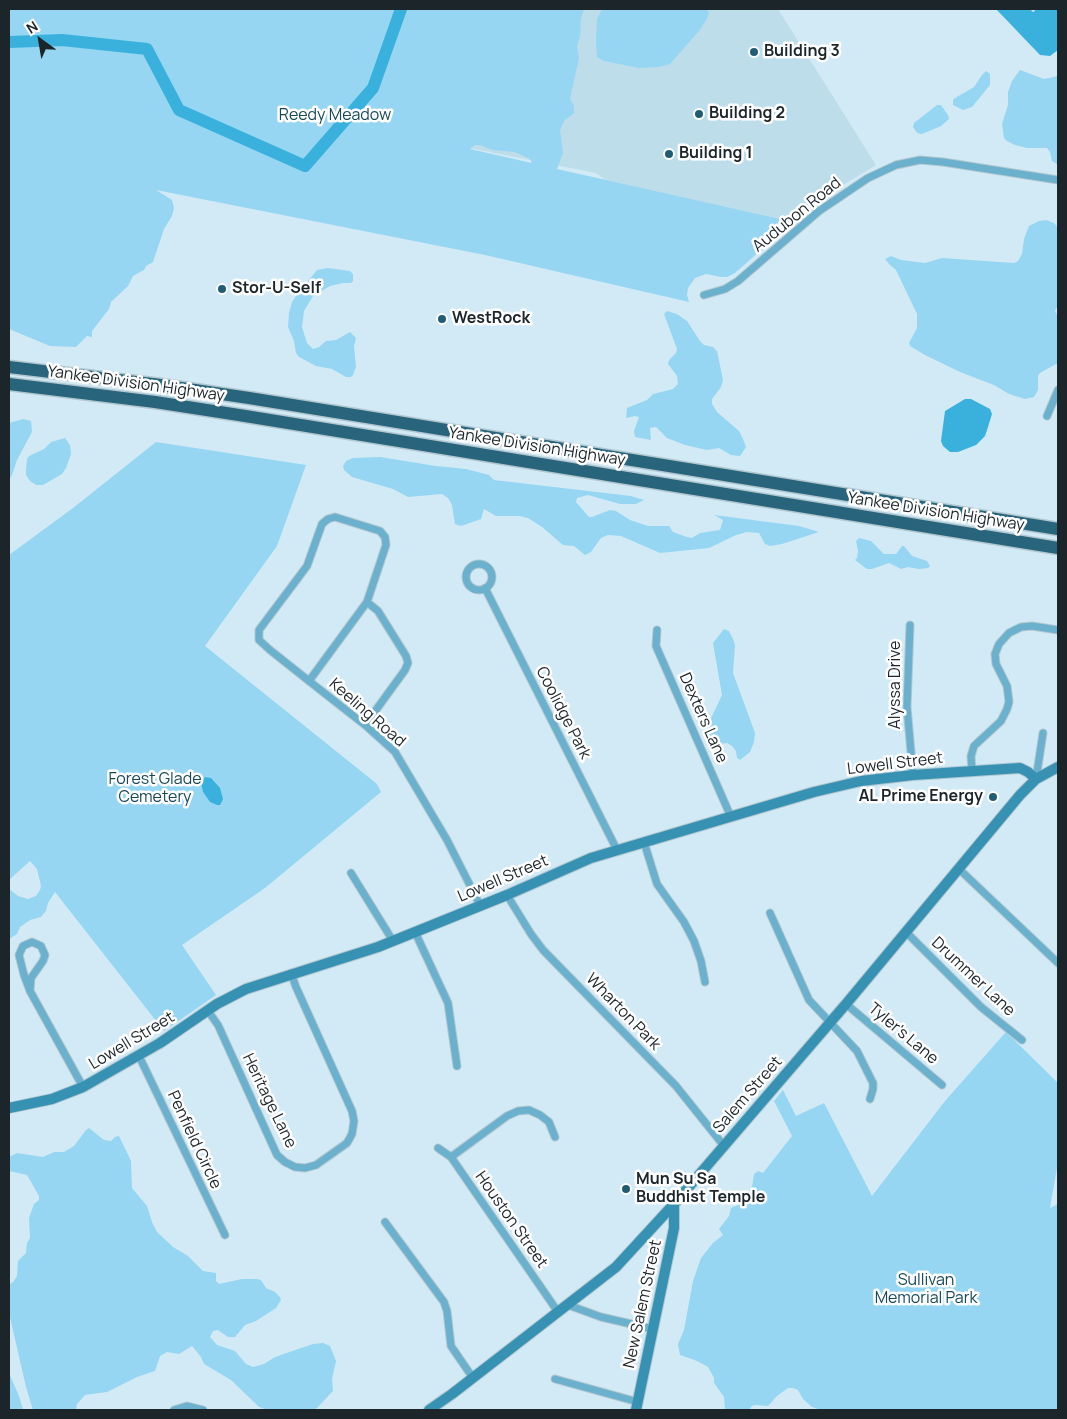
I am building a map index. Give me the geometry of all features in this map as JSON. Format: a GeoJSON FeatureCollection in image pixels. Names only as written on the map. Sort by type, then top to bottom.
{"type":"FeatureCollection","features":[{"type":"Feature","properties":{"kind":"highway","name":"Yankee Division Highway"},"geometry":{"type":"LineString","coordinates":[[9,367],[161,385],[249,398],[1058,529]]}},
{"type":"Feature","properties":{"kind":"highway","name":"Yankee Division Highway"},"geometry":{"type":"LineString","coordinates":[[9,384],[155,402],[239,415],[1058,548]]}},
{"type":"Feature","properties":{"kind":"main road","name":"Salem Street"},"geometry":{"type":"LineString","coordinates":[[431,1410],[616,1268],[674,1204],[846,1004],[1036,779],[1058,766]]}},
{"type":"Feature","properties":{"kind":"main road","name":"Lowell Street"},"geometry":{"type":"LineString","coordinates":[[9,1108],[52,1099],[83,1088],[139,1056],[208,1011],[246,989],[292,973],[364,952],[507,895],[576,864],[617,850],[841,785],[875,778],[1020,768],[1036,779]]}},
{"type":"Feature","properties":{"kind":"main road","name":"New Salem Street"},"geometry":{"type":"LineString","coordinates":[[637,1406],[674,1223],[674,1204]]}},
{"type":"Feature","properties":{"kind":"main road"},"geometry":{"type":"LineString","coordinates":[[656,1224],[663,1221],[674,1223]]}},
{"type":"Feature","properties":{"kind":"street","name":"Audubon Road"},"geometry":{"type":"LineString","coordinates":[[704,294],[725,289],[738,281],[819,210],[868,178],[896,165],[920,160],[943,162],[1058,180]]}},
{"type":"Feature","properties":{"kind":"street"},"geometry":{"type":"LineString","coordinates":[[1047,416],[1058,390]]}},
{"type":"Feature","properties":{"kind":"street","name":"Keeling Road"},"geometry":{"type":"LineString","coordinates":[[367,602],[386,547],[385,537],[380,531],[335,517],[328,519],[322,524],[307,566],[260,628],[258,636],[262,644],[364,725],[396,754],[447,840],[480,906]]}},
{"type":"Feature","properties":{"kind":"street","name":"Coolidge Park"},"geometry":{"type":"LineString","coordinates":[[485,588],[617,850]]}},
{"type":"Feature","properties":{"kind":"street"},"geometry":{"type":"LineString","coordinates":[[309,681],[367,602],[378,612],[406,656],[408,663],[406,670],[364,725]]}},
{"type":"Feature","properties":{"kind":"street","name":"Alyssa Drive"},"geometry":{"type":"LineString","coordinates":[[910,626],[906,707],[913,775]]}},
{"type":"Feature","properties":{"kind":"street"},"geometry":{"type":"LineString","coordinates":[[972,771],[974,746],[1000,721],[1009,702],[1007,686],[996,664],[995,654],[999,644],[1009,633],[1021,627],[1032,626],[1058,630]]}},
{"type":"Feature","properties":{"kind":"street","name":"Dexters Lane"},"geometry":{"type":"LineString","coordinates":[[658,630],[657,648],[731,817]]}},
{"type":"Feature","properties":{"kind":"street"},"geometry":{"type":"LineString","coordinates":[[1036,779],[1043,733]]}},
{"type":"Feature","properties":{"kind":"street"},"geometry":{"type":"LineString","coordinates":[[644,842],[657,884],[691,934],[701,960],[705,982]]}},
{"type":"Feature","properties":{"kind":"street"},"geometry":{"type":"LineString","coordinates":[[959,869],[1058,963]]}},
{"type":"Feature","properties":{"kind":"street"},"geometry":{"type":"LineString","coordinates":[[351,873],[393,941]]}},
{"type":"Feature","properties":{"kind":"street","name":"Wharton Park"},"geometry":{"type":"LineString","coordinates":[[507,895],[526,928],[543,950],[672,1082],[724,1146]]}},
{"type":"Feature","properties":{"kind":"street"},"geometry":{"type":"LineString","coordinates":[[770,913],[809,1000],[851,1042],[858,1053],[873,1083],[870,1099]]}},
{"type":"Feature","properties":{"kind":"street"},"geometry":{"type":"LineString","coordinates":[[415,932],[448,1003],[458,1066]]}},
{"type":"Feature","properties":{"kind":"street","name":"Drummer Lane"},"geometry":{"type":"LineString","coordinates":[[906,932],[982,1007],[1022,1040]]}},
{"type":"Feature","properties":{"kind":"street"},"geometry":{"type":"LineString","coordinates":[[30,991],[31,978],[45,956],[41,946],[35,942],[30,942],[23,946],[19,955],[24,975],[30,991],[83,1088]]}},
{"type":"Feature","properties":{"kind":"street","name":"Heritage Lane"},"geometry":{"type":"LineString","coordinates":[[208,1011],[218,1026],[277,1155],[295,1167],[305,1168],[316,1165],[347,1143],[352,1134],[354,1121],[352,1112],[296,987],[292,973]]}},
{"type":"Feature","properties":{"kind":"street","name":"Tyler's Lane"},"geometry":{"type":"LineString","coordinates":[[846,1004],[942,1085]]}},
{"type":"Feature","properties":{"kind":"street","name":"Penfield Circle"},"geometry":{"type":"LineString","coordinates":[[139,1056],[225,1235]]}},
{"type":"Feature","properties":{"kind":"street"},"geometry":{"type":"LineString","coordinates":[[451,1157],[507,1116],[518,1111],[529,1110],[540,1114],[549,1122],[555,1137]]}},
{"type":"Feature","properties":{"kind":"street","name":"Houston Street"},"geometry":{"type":"LineString","coordinates":[[438,1148],[451,1157],[558,1312]]}},
{"type":"Feature","properties":{"kind":"street"},"geometry":{"type":"LineString","coordinates":[[385,1222],[443,1300],[447,1310],[452,1348],[473,1378]]}},
{"type":"Feature","properties":{"kind":"street"},"geometry":{"type":"LineString","coordinates":[[568,1305],[601,1316],[653,1329]]}},
{"type":"Feature","properties":{"kind":"street"},"geometry":{"type":"LineString","coordinates":[[555,1380],[637,1406]]}},
{"type":"Feature","properties":{"kind":"street"},"geometry":{"type":"LineString","coordinates":[[174,1410],[187,1406],[203,1410]]}},
{"type":"Feature","properties":{"kind":"shaded area"},"geometry":{"type":"Polygon","coordinates":[[[460,9],[778,9],[876,165],[830,193],[793,222],[751,233],[615,187],[596,173],[444,143],[460,9]]]}},
{"type":"Feature","properties":{"kind":"shaded area"},"geometry":{"type":"Polygon","coordinates":[[[996,9],[1030,9],[1033,12],[1035,11],[1034,9],[1058,9],[1058,50],[1050,56],[1040,55],[996,9]]]}},
{"type":"Feature","properties":{"kind":"shaded area"},"geometry":{"type":"Polygon","coordinates":[[[965,399],[971,399],[990,409],[992,414],[985,436],[976,445],[958,452],[950,452],[943,446],[941,441],[945,411],[965,399]]]}},
{"type":"Feature","properties":{"kind":"shaded area"},"geometry":{"type":"Polygon","coordinates":[[[205,777],[211,778],[220,788],[223,799],[220,805],[210,802],[203,792],[201,782],[205,777]]]}},
{"type":"Feature","properties":{"kind":"green space","name":"Reedy Meadow"},"geometry":{"type":"Polygon","coordinates":[[[9,9],[584,9],[577,46],[579,58],[570,99],[574,106],[574,113],[564,121],[560,130],[563,153],[557,169],[793,222],[735,273],[727,277],[706,274],[695,278],[688,288],[689,302],[485,255],[156,190],[172,200],[174,208],[172,216],[164,229],[153,262],[133,276],[128,286],[111,302],[109,309],[92,331],[92,337],[87,336],[76,347],[50,346],[9,329],[9,9]],[[475,145],[470,149],[532,163],[530,159],[515,152],[493,150],[475,145]]]}},
{"type":"Feature","properties":{"kind":"green space"},"geometry":{"type":"Polygon","coordinates":[[[602,9],[707,9],[709,13],[699,31],[670,64],[659,67],[639,68],[604,61],[597,57],[597,19],[602,9]]]}},
{"type":"Feature","properties":{"kind":"green space"},"geometry":{"type":"Polygon","coordinates":[[[1020,70],[1044,79],[1058,76],[1058,165],[1052,161],[1047,148],[1027,148],[1015,145],[1004,138],[1002,124],[1008,105],[1008,92],[1012,81],[1020,70]]]}},
{"type":"Feature","properties":{"kind":"green space"},"geometry":{"type":"Polygon","coordinates":[[[986,71],[990,74],[990,85],[972,107],[963,110],[953,105],[953,100],[974,87],[986,71]]]}},
{"type":"Feature","properties":{"kind":"green space"},"geometry":{"type":"Polygon","coordinates":[[[937,105],[941,105],[949,119],[941,126],[922,134],[917,133],[913,127],[914,123],[937,105]]]}},
{"type":"Feature","properties":{"kind":"green space"},"geometry":{"type":"Polygon","coordinates":[[[1046,220],[1054,223],[1058,228],[1058,305],[1055,311],[1058,317],[1058,363],[1040,373],[1038,376],[1038,390],[1034,397],[1025,399],[1009,394],[994,385],[960,372],[910,346],[909,343],[917,328],[917,314],[896,270],[885,259],[891,256],[901,260],[925,263],[942,258],[1014,263],[1018,261],[1022,254],[1024,239],[1029,226],[1046,220]]]}},
{"type":"Feature","properties":{"kind":"green space"},"geometry":{"type":"Polygon","coordinates":[[[328,268],[350,271],[353,274],[353,281],[351,283],[330,286],[313,296],[304,311],[302,327],[307,343],[313,349],[326,341],[336,340],[350,332],[356,338],[354,346],[356,367],[351,377],[346,377],[332,369],[316,366],[299,357],[288,327],[292,302],[298,293],[317,270],[328,268]]]}},
{"type":"Feature","properties":{"kind":"green space"},"geometry":{"type":"Polygon","coordinates":[[[667,311],[677,314],[687,321],[704,345],[713,347],[717,351],[723,380],[721,387],[712,399],[712,404],[717,412],[739,431],[746,447],[740,456],[731,455],[719,448],[707,450],[685,445],[667,438],[656,427],[650,428],[651,440],[635,437],[634,431],[639,417],[626,418],[627,408],[647,400],[653,394],[673,389],[678,384],[677,376],[668,364],[677,349],[664,314],[667,311]]]}},
{"type":"Feature","properties":{"kind":"green space"},"geometry":{"type":"Polygon","coordinates":[[[23,419],[31,421],[32,432],[9,480],[9,423],[23,419]]]}},
{"type":"Feature","properties":{"kind":"green space"},"geometry":{"type":"Polygon","coordinates":[[[65,438],[70,445],[71,454],[62,474],[43,485],[36,485],[30,481],[26,475],[27,459],[29,456],[44,449],[51,442],[65,438]]]}},
{"type":"Feature","properties":{"kind":"green space","name":"Forest Glade Cemetery"},"geometry":{"type":"Polygon","coordinates":[[[156,442],[306,465],[277,546],[205,646],[377,784],[381,792],[265,888],[182,945],[216,995],[164,1031],[55,892],[41,917],[30,920],[20,927],[17,934],[9,939],[9,889],[18,896],[28,899],[36,896],[41,886],[37,869],[30,861],[9,880],[9,555],[73,508],[156,442]]]}},
{"type":"Feature","properties":{"kind":"green space"},"geometry":{"type":"Polygon","coordinates":[[[380,457],[466,469],[489,475],[494,480],[631,496],[644,500],[636,504],[620,504],[588,495],[577,498],[576,502],[589,517],[610,510],[616,511],[630,520],[648,526],[669,526],[673,532],[692,538],[700,533],[720,530],[723,520],[714,515],[799,526],[819,532],[770,546],[765,544],[759,533],[747,532],[736,535],[709,548],[660,553],[621,536],[608,535],[601,538],[591,552],[585,555],[574,546],[563,545],[528,518],[496,516],[484,509],[481,519],[461,526],[455,524],[452,505],[448,498],[442,494],[408,497],[393,489],[352,477],[344,470],[343,466],[346,461],[353,458],[380,457]]]}},
{"type":"Feature","properties":{"kind":"green space"},"geometry":{"type":"Polygon","coordinates":[[[859,538],[871,541],[884,554],[896,554],[904,546],[912,556],[927,561],[930,566],[919,569],[908,567],[901,569],[889,563],[867,569],[855,560],[858,551],[856,541],[859,538]]]}},
{"type":"Feature","properties":{"kind":"green space"},"geometry":{"type":"Polygon","coordinates":[[[724,629],[729,631],[735,645],[733,673],[755,733],[750,752],[740,760],[737,758],[736,751],[732,746],[727,743],[714,745],[705,738],[705,731],[722,695],[713,643],[724,629]]]}},
{"type":"Feature","properties":{"kind":"green space","name":"Sullivan Memorial Park"},"geometry":{"type":"Polygon","coordinates":[[[1006,1032],[1058,1083],[1058,1162],[1050,1208],[1058,1204],[1058,1410],[821,1410],[812,1407],[803,1399],[798,1390],[788,1388],[768,1406],[755,1405],[749,1410],[725,1410],[724,1397],[714,1383],[714,1378],[708,1367],[680,1355],[678,1344],[684,1330],[693,1281],[701,1258],[713,1243],[723,1235],[719,1229],[729,1216],[731,1208],[738,1205],[752,1187],[754,1174],[758,1171],[763,1173],[792,1136],[774,1101],[783,1090],[796,1116],[824,1103],[872,1196],[945,1101],[1006,1032]]]}},
{"type":"Feature","properties":{"kind":"green space"},"geometry":{"type":"Polygon","coordinates":[[[89,1128],[104,1140],[111,1141],[119,1136],[131,1161],[132,1188],[147,1206],[157,1232],[173,1247],[188,1256],[203,1271],[216,1273],[216,1281],[219,1284],[242,1279],[257,1279],[261,1280],[266,1288],[275,1292],[280,1297],[281,1300],[276,1308],[256,1321],[245,1325],[235,1337],[228,1337],[218,1330],[213,1331],[210,1337],[217,1345],[235,1351],[246,1364],[253,1367],[313,1344],[323,1343],[330,1346],[336,1361],[332,1379],[333,1391],[317,1408],[313,1410],[268,1410],[259,1407],[231,1380],[204,1364],[192,1346],[179,1354],[167,1352],[160,1356],[155,1371],[137,1377],[107,1392],[85,1395],[77,1404],[76,1410],[33,1410],[9,1313],[9,1285],[17,1276],[18,1261],[26,1253],[27,1243],[30,1238],[29,1218],[34,1204],[39,1200],[39,1196],[27,1175],[9,1171],[9,1157],[17,1153],[43,1157],[54,1152],[64,1152],[74,1146],[89,1128]]]}},
{"type":"Feature","properties":{"kind":"green space"},"geometry":{"type":"Polygon","coordinates":[[[9,1373],[19,1396],[23,1410],[9,1410],[9,1373]]]}},
{"type":"Feature","properties":{"kind":"waterway"},"geometry":{"type":"LineString","coordinates":[[9,42],[62,40],[147,49],[179,110],[305,166],[373,88],[401,9]]}},
{"type":"Feature","properties":{"kind":"place","name":"Building 3"},"geometry":{"type":"Point","coordinates":[754,52]}},
{"type":"Feature","properties":{"kind":"place","name":"Building 2"},"geometry":{"type":"Point","coordinates":[699,114]}},
{"type":"Feature","properties":{"kind":"place","name":"Building 1"},"geometry":{"type":"Point","coordinates":[669,154]}},
{"type":"Feature","properties":{"kind":"place","name":"Stor-U-Self"},"geometry":{"type":"Point","coordinates":[222,289]}},
{"type":"Feature","properties":{"kind":"place","name":"WestRock"},"geometry":{"type":"Point","coordinates":[442,319]}},
{"type":"Feature","properties":{"kind":"place","name":"AL Prime Energy"},"geometry":{"type":"Point","coordinates":[993,797]}},
{"type":"Feature","properties":{"kind":"place","name":"Mun Su Sa Buddhist Temple"},"geometry":{"type":"Point","coordinates":[626,1189]}}]}
